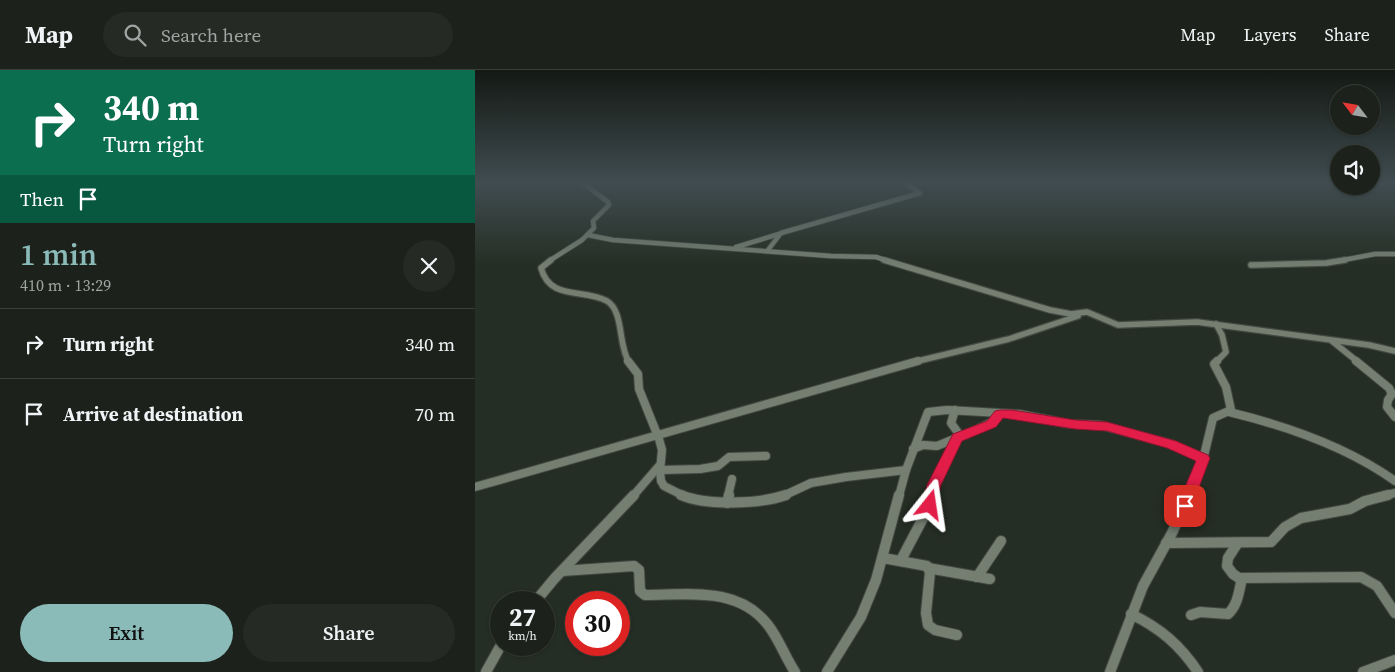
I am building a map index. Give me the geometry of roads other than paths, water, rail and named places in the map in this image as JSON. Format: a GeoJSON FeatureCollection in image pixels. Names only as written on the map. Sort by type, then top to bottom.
{"type":"FeatureCollection","features":[{"type":"Feature","properties":{"kind":"street"},"geometry":{"type":"LineString","coordinates":[[603,211],[593,221],[594,229],[580,242],[544,264],[541,268],[541,273],[545,280],[563,290],[599,299],[612,305],[621,326],[624,355],[639,376],[639,388],[661,446],[660,468],[664,486],[675,494],[704,502],[727,503],[777,497],[809,483],[864,473],[906,470]]}},
{"type":"Feature","properties":{"kind":"street"},"geometry":{"type":"LineString","coordinates":[[731,248],[859,211]]}},
{"type":"Feature","properties":{"kind":"street"},"geometry":{"type":"LineString","coordinates":[[768,250],[779,234]]}},
{"type":"Feature","properties":{"kind":"street"},"geometry":{"type":"LineString","coordinates":[[588,235],[613,240],[881,258],[1050,310],[1071,314],[1087,312],[1118,325],[1182,322],[1216,324],[1369,345],[1395,351]]}},
{"type":"Feature","properties":{"kind":"street"},"geometry":{"type":"LineString","coordinates":[[1251,266],[1326,263],[1375,254],[1395,254]]}},
{"type":"Feature","properties":{"kind":"street"},"geometry":{"type":"LineString","coordinates":[[475,487],[922,360],[1016,337],[1087,312]]}},
{"type":"Feature","properties":{"kind":"street"},"geometry":{"type":"LineString","coordinates":[[1216,324],[1222,335],[1226,352],[1214,364],[1226,387],[1231,409],[1229,412]]}},
{"type":"Feature","properties":{"kind":"street"},"geometry":{"type":"LineString","coordinates":[[1332,341],[1361,367],[1389,388],[1392,394],[1388,400],[1387,408],[1395,417]]}},
{"type":"Feature","properties":{"kind":"street"},"geometry":{"type":"LineString","coordinates":[[827,672],[861,617],[876,580],[906,470],[926,414],[939,410],[955,410],[1024,414],[1070,424],[1107,427],[1171,444],[1204,458]]}},
{"type":"Feature","properties":{"kind":"street"},"geometry":{"type":"LineString","coordinates":[[901,560],[930,505],[934,485],[957,438],[958,433],[951,422],[955,410]]}},
{"type":"Feature","properties":{"kind":"street"},"geometry":{"type":"LineString","coordinates":[[1111,672],[1131,614],[1150,570],[1191,493],[1204,458],[1213,418],[1229,412],[1272,423],[1321,440],[1377,468],[1395,481]]}},
{"type":"Feature","properties":{"kind":"street"},"geometry":{"type":"LineString","coordinates":[[913,449],[923,445],[937,446],[944,440],[957,438],[991,424],[1000,414]]}},
{"type":"Feature","properties":{"kind":"street"},"geometry":{"type":"LineString","coordinates":[[545,591],[660,468],[700,470],[721,465],[729,457],[766,456]]}},
{"type":"Feature","properties":{"kind":"street"},"geometry":{"type":"LineString","coordinates":[[727,503],[731,479]]}},
{"type":"Feature","properties":{"kind":"street"},"geometry":{"type":"LineString","coordinates":[[1166,543],[1266,544],[1271,542],[1285,527],[1301,518],[1350,509],[1365,501],[1395,493]]}},
{"type":"Feature","properties":{"kind":"street"},"geometry":{"type":"LineString","coordinates":[[977,577],[1001,541]]}},
{"type":"Feature","properties":{"kind":"street"},"geometry":{"type":"LineString","coordinates":[[1237,544],[1227,561],[1227,567],[1233,575],[1242,578],[1278,576],[1361,578],[1377,586],[1395,613]]}},
{"type":"Feature","properties":{"kind":"street"},"geometry":{"type":"LineString","coordinates":[[883,558],[901,560],[928,568],[990,579]]}},
{"type":"Feature","properties":{"kind":"street"},"geometry":{"type":"LineString","coordinates":[[562,571],[579,568],[600,571],[632,566],[638,569],[640,573],[640,592],[645,595],[714,594],[735,599],[752,610],[768,626],[795,672]]}},
{"type":"Feature","properties":{"kind":"street"},"geometry":{"type":"LineString","coordinates":[[928,568],[926,613],[928,624],[935,630],[957,635]]}},
{"type":"Feature","properties":{"kind":"street"},"geometry":{"type":"LineString","coordinates":[[1191,615],[1202,611],[1224,616],[1228,615],[1237,603],[1242,578]]}},
{"type":"Feature","properties":{"kind":"street"},"geometry":{"type":"LineString","coordinates":[[1131,614],[1153,624],[1177,642],[1198,672]]}},
{"type":"Feature","properties":{"kind":"street"},"geometry":{"type":"LineString","coordinates":[[486,672],[495,656]]}},
{"type":"Feature","properties":{"kind":"street"},"geometry":{"type":"LineString","coordinates":[[1363,672],[1395,660]]}}]}
